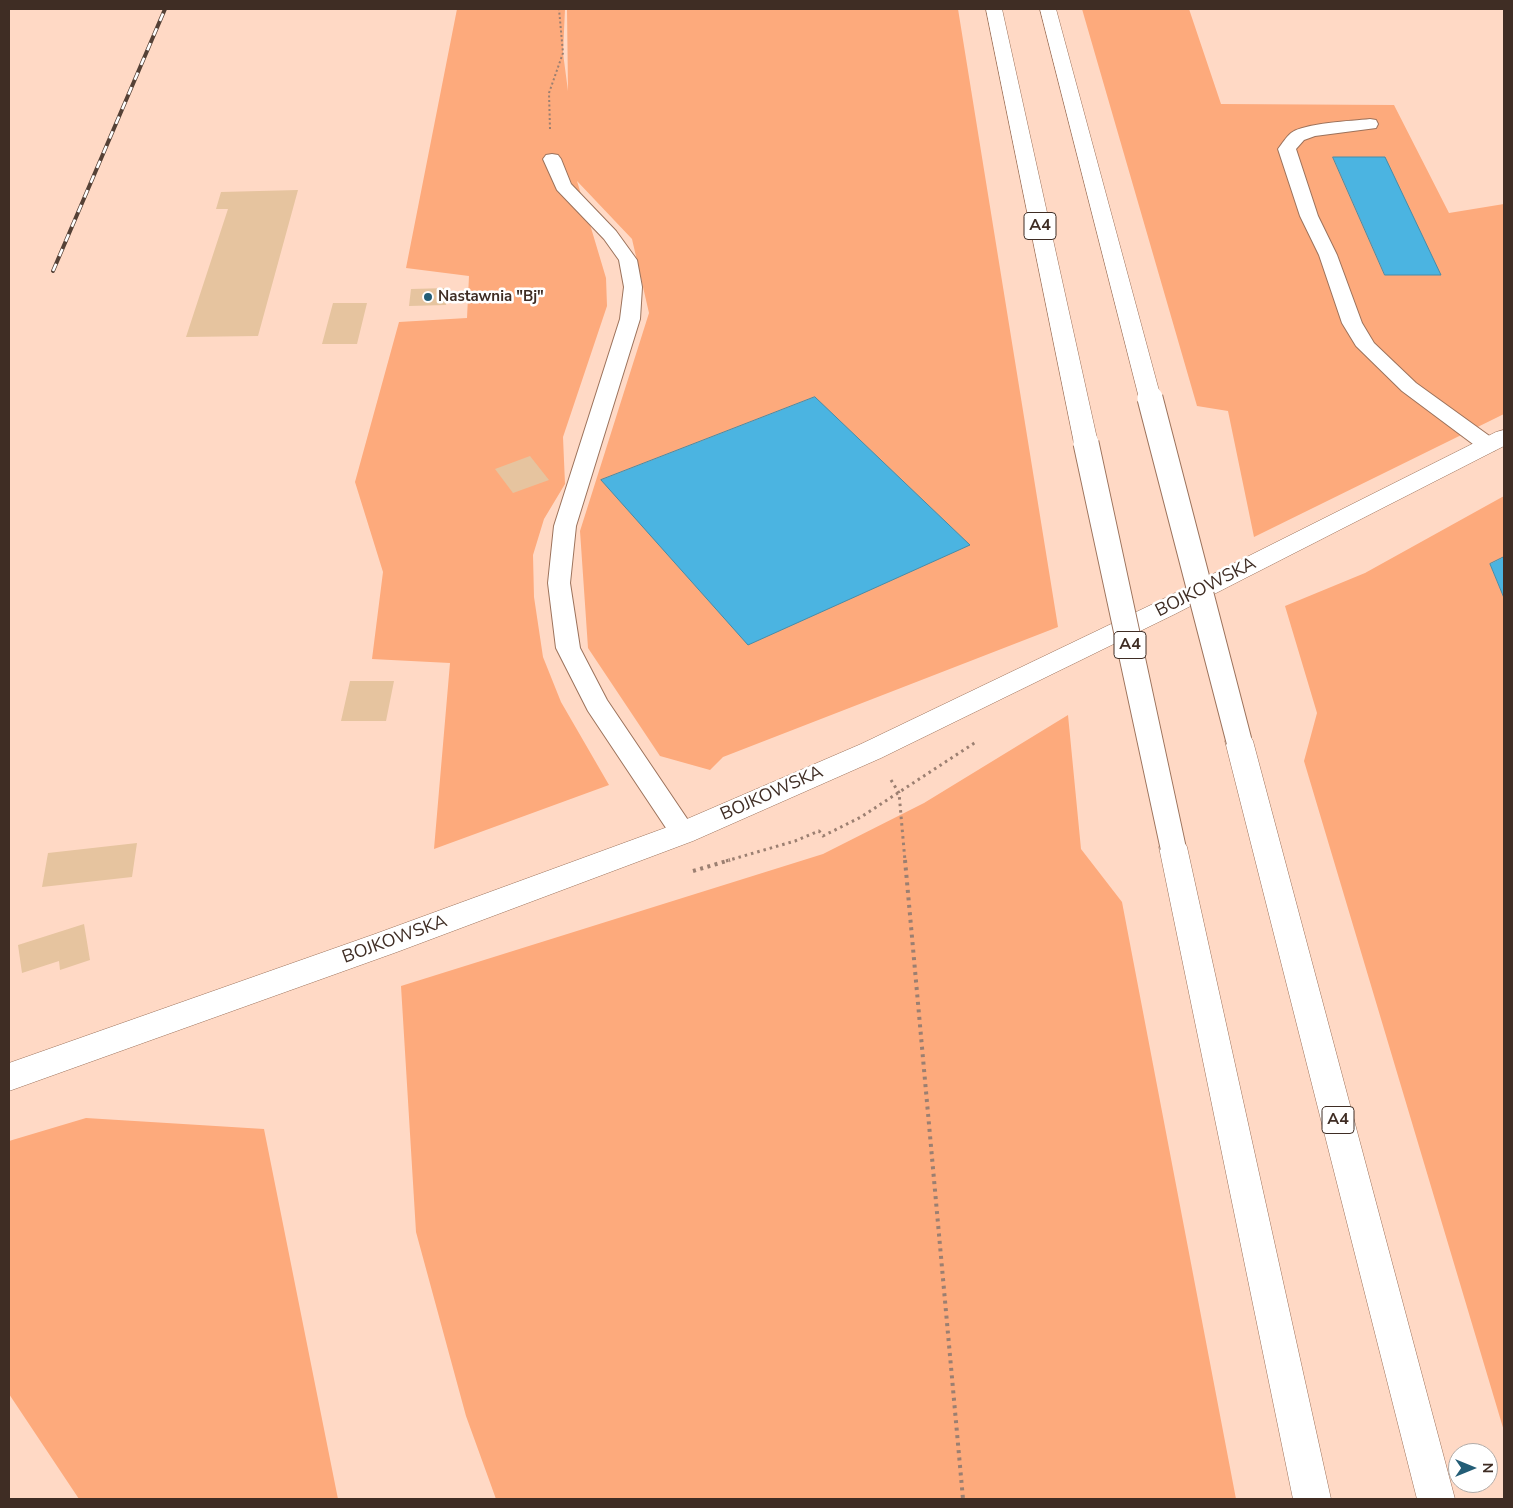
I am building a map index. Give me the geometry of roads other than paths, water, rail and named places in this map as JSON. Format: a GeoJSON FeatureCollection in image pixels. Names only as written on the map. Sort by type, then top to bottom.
{"type":"FeatureCollection","features":[{"type":"Feature","properties":{"kind":"main road","name":"A4"},"geometry":{"type":"LineString","coordinates":[[994,9],[1312,1499]]}},
{"type":"Feature","properties":{"kind":"main road","name":"A4"},"geometry":{"type":"LineString","coordinates":[[1048,9],[1436,1499]]}},
{"type":"Feature","properties":{"kind":"main road","name":"BOJKOWSKA"},"geometry":{"type":"LineString","coordinates":[[9,1077],[386,943],[683,832],[871,751],[1166,608],[1496,441]]}},
{"type":"Feature","properties":{"kind":"lane"},"geometry":{"type":"LineString","coordinates":[[1370,124],[1313,130],[1298,136],[1287,149],[1309,216],[1328,255],[1352,323],[1366,346],[1409,388],[1496,441]]}},
{"type":"Feature","properties":{"kind":"lane"},"geometry":{"type":"LineString","coordinates":[[552,159],[563,186],[610,235],[628,260],[633,287],[630,319],[565,526],[558,583],[568,648],[597,705],[683,832]]}},
{"type":"Feature","properties":{"kind":"water"},"geometry":{"type":"Polygon","coordinates":[[[1333,157],[1385,157],[1441,275],[1385,275],[1333,157]]]}},
{"type":"Feature","properties":{"kind":"water"},"geometry":{"type":"Polygon","coordinates":[[[815,397],[970,545],[748,645],[601,480],[815,397]]]}},
{"type":"Feature","properties":{"kind":"water"},"geometry":{"type":"Polygon","coordinates":[[[1504,557],[1504,598],[1490,564],[1504,557]]]}},
{"type":"Feature","properties":{"kind":"railway"},"geometry":{"type":"LineString","coordinates":[[53,271],[165,9]]}},
{"type":"Feature","properties":{"kind":"place","name":"Nastawnia \"Bj\""},"geometry":{"type":"Point","coordinates":[428,297]}}]}
